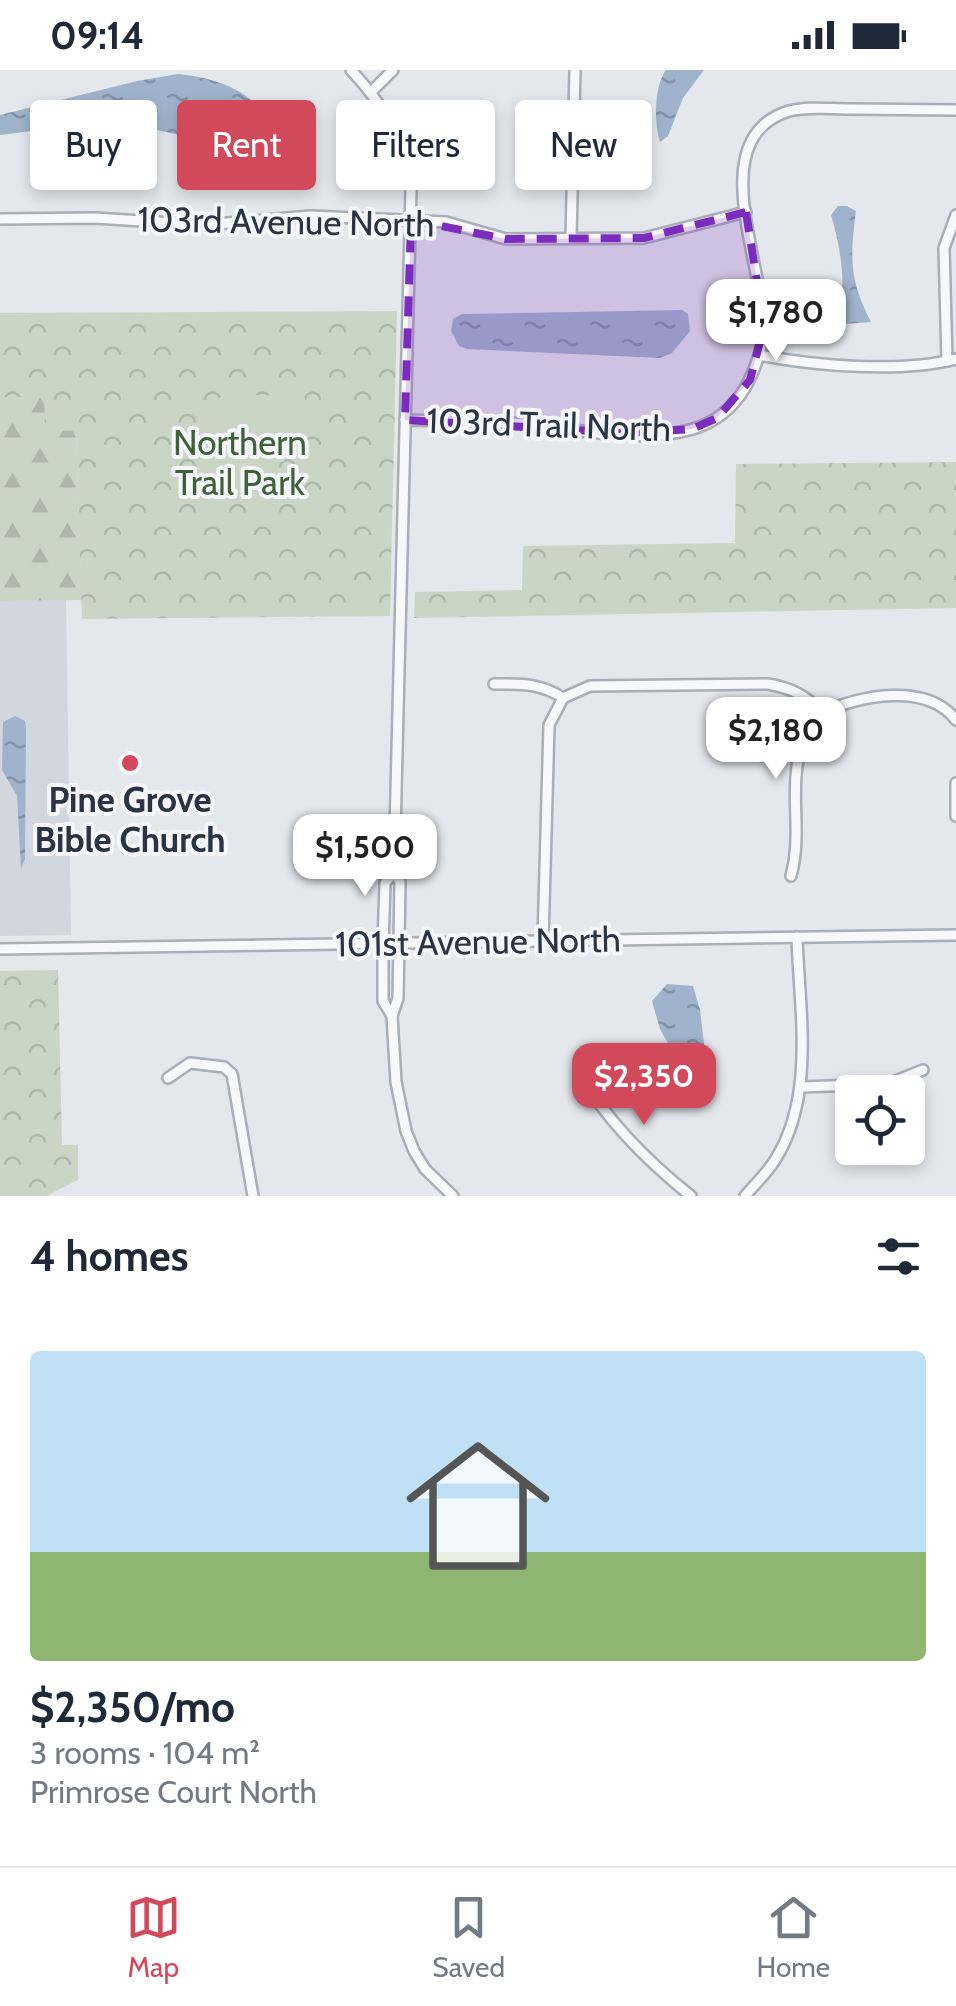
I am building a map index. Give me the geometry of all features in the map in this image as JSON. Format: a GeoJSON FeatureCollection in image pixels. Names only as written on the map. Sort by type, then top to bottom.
{"type":"FeatureCollection","features":[{"type":"Feature","properties":{"kind":"street"},"geometry":{"type":"LineString","coordinates":[[351,70],[399,134],[411,190],[394,872],[400,882],[398,998],[392,1016],[396,1082],[406,1131],[425,1168],[453,1196]]}},
{"type":"Feature","properties":{"kind":"street"},"geometry":{"type":"LineString","coordinates":[[371,92],[393,70]]}},
{"type":"Feature","properties":{"kind":"street"},"geometry":{"type":"LineString","coordinates":[[571,238],[576,70]]}},
{"type":"Feature","properties":{"kind":"street","name":"103rd Trail North"},"geometry":{"type":"LineString","coordinates":[[405,420],[506,422],[624,434],[692,429],[717,418],[736,403],[759,355],[764,326],[742,165],[756,130],[792,110],[812,108],[956,110]]}},
{"type":"Feature","properties":{"kind":"street","name":"103rd Avenue North"},"geometry":{"type":"LineString","coordinates":[[0,218],[95,218],[205,225],[310,216],[446,222],[506,238],[644,238],[746,212]]}},
{"type":"Feature","properties":{"kind":"street"},"geometry":{"type":"LineString","coordinates":[[759,355],[822,366],[952,360],[944,248],[956,215]]}},
{"type":"Feature","properties":{"kind":"street"},"geometry":{"type":"LineString","coordinates":[[494,684],[532,684],[549,688],[563,698]]}},
{"type":"Feature","properties":{"kind":"street"},"geometry":{"type":"LineString","coordinates":[[543,940],[549,726],[563,698],[590,686],[768,684],[788,687],[822,712]]}},
{"type":"Feature","properties":{"kind":"street"},"geometry":{"type":"LineString","coordinates":[[791,876],[796,858],[796,764],[806,732],[822,712],[852,700],[917,697],[935,700],[956,720]]}},
{"type":"Feature","properties":{"kind":"street"},"geometry":{"type":"LineString","coordinates":[[956,783],[956,816]]}},
{"type":"Feature","properties":{"kind":"street"},"geometry":{"type":"LineString","coordinates":[[392,1016],[384,1002],[383,943],[385,882],[394,872]]}},
{"type":"Feature","properties":{"kind":"street","name":"101st Avenue North"},"geometry":{"type":"LineString","coordinates":[[0,949],[956,934]]}},
{"type":"Feature","properties":{"kind":"street"},"geometry":{"type":"LineString","coordinates":[[745,1196],[785,1143],[800,1087],[797,937]]}},
{"type":"Feature","properties":{"kind":"street"},"geometry":{"type":"LineString","coordinates":[[168,1078],[190,1063],[224,1068],[232,1074],[253,1196]]}},
{"type":"Feature","properties":{"kind":"street"},"geometry":{"type":"LineString","coordinates":[[800,1087],[888,1084],[923,1070]]}},
{"type":"Feature","properties":{"kind":"street"},"geometry":{"type":"LineString","coordinates":[[580,1075],[599,1106],[631,1143],[690,1196]]}},
{"type":"Feature","properties":{"kind":"highlighted area"},"geometry":{"type":"Polygon","coordinates":[[[746,212],[764,326],[750,380],[717,418],[692,429],[625,433],[405,420],[411,220],[506,239],[644,238],[746,212]]]}},
{"type":"Feature","properties":{"kind":"shaded area"},"geometry":{"type":"Polygon","coordinates":[[[66,600],[71,935],[0,936],[0,601],[66,600]]]}},
{"type":"Feature","properties":{"kind":"green space","name":"Northern Trail Park"},"geometry":{"type":"Polygon","coordinates":[[[397,311],[390,616],[82,619],[76,431],[45,430],[44,397],[0,397],[0,313],[397,311]]]}},
{"type":"Feature","properties":{"kind":"green space"},"geometry":{"type":"Polygon","coordinates":[[[226,393],[305,398],[302,443],[283,462],[253,467],[215,463],[218,399],[226,393]]]}},
{"type":"Feature","properties":{"kind":"green space"},"geometry":{"type":"Polygon","coordinates":[[[0,397],[44,397],[76,430],[82,600],[0,601],[0,397]]]}},
{"type":"Feature","properties":{"kind":"green space"},"geometry":{"type":"Polygon","coordinates":[[[956,462],[956,608],[414,618],[415,592],[522,590],[523,546],[735,543],[736,464],[956,462]]]}},
{"type":"Feature","properties":{"kind":"green space"},"geometry":{"type":"Polygon","coordinates":[[[58,970],[62,1145],[78,1145],[78,1180],[46,1196],[0,1196],[0,971],[58,970]]]}},
{"type":"Feature","properties":{"kind":"water"},"geometry":{"type":"Polygon","coordinates":[[[666,70],[704,70],[683,98],[668,136],[660,142],[656,105],[666,70]]]}},
{"type":"Feature","properties":{"kind":"water"},"geometry":{"type":"Polygon","coordinates":[[[178,74],[204,78],[252,100],[177,100],[177,134],[157,130],[157,100],[60,100],[178,74]]]}},
{"type":"Feature","properties":{"kind":"water"},"geometry":{"type":"Polygon","coordinates":[[[30,108],[30,132],[0,135],[0,115],[30,108]]]}},
{"type":"Feature","properties":{"kind":"water"},"geometry":{"type":"Polygon","coordinates":[[[838,206],[856,211],[853,268],[871,322],[845,324],[838,320],[842,268],[831,215],[838,206]]]}},
{"type":"Feature","properties":{"kind":"water"},"geometry":{"type":"Polygon","coordinates":[[[682,310],[688,314],[690,331],[672,353],[660,358],[467,349],[459,346],[451,331],[453,319],[462,314],[682,310]]]}},
{"type":"Feature","properties":{"kind":"water"},"geometry":{"type":"Polygon","coordinates":[[[15,716],[25,721],[26,728],[25,859],[21,869],[17,796],[2,770],[3,722],[15,716]]]}},
{"type":"Feature","properties":{"kind":"water"},"geometry":{"type":"Polygon","coordinates":[[[667,984],[693,986],[700,1010],[710,1093],[700,1101],[660,1029],[652,1001],[667,984]]]}},
{"type":"Feature","properties":{"kind":"place","name":"Pine Grove Bible Church"},"geometry":{"type":"Point","coordinates":[130,763]}}]}
